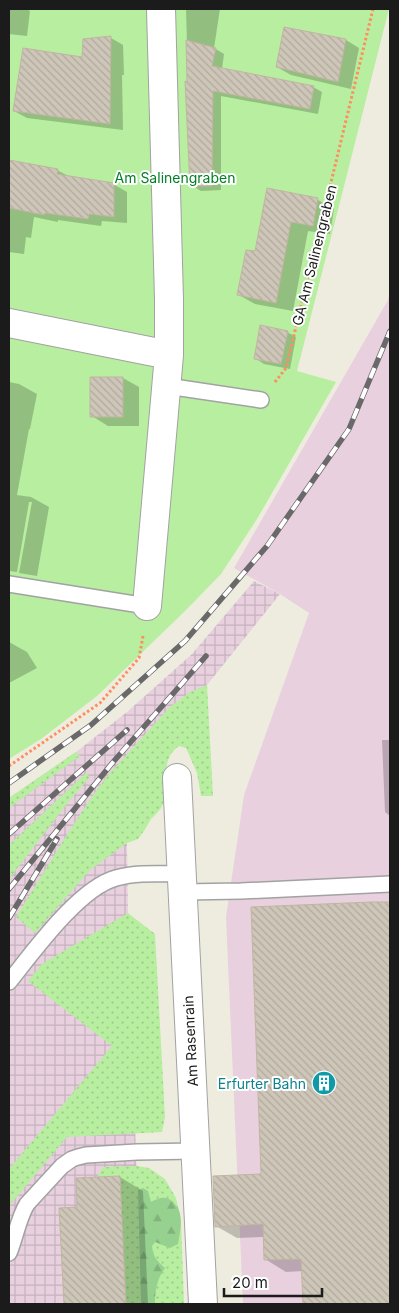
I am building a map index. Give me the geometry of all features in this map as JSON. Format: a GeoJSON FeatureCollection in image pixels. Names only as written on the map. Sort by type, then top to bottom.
{"type":"FeatureCollection","features":[{"type":"Feature","properties":{"kind":"street"},"geometry":{"type":"LineString","coordinates":[[147,606],[169,355],[161,9]]}},
{"type":"Feature","properties":{"kind":"street"},"geometry":{"type":"LineString","coordinates":[[9,323],[169,355]]}},
{"type":"Feature","properties":{"kind":"street","name":"Am Rasenrain"},"geometry":{"type":"LineString","coordinates":[[177,778],[203,1304]]}},
{"type":"Feature","properties":{"kind":"lane"},"geometry":{"type":"LineString","coordinates":[[167,386],[261,400]]}},
{"type":"Feature","properties":{"kind":"lane"},"geometry":{"type":"LineString","coordinates":[[9,584],[147,606]]}},
{"type":"Feature","properties":{"kind":"lane"},"geometry":{"type":"LineString","coordinates":[[9,982],[58,923],[81,899],[107,881],[128,876],[241,891],[390,884]]}},
{"type":"Feature","properties":{"kind":"lane"},"geometry":{"type":"LineString","coordinates":[[9,1252],[22,1211],[62,1166],[72,1159],[86,1155],[195,1151]]}},
{"type":"Feature","properties":{"kind":"path","name":"GA Am Salinengraben"},"geometry":{"type":"LineString","coordinates":[[261,400],[286,368],[373,9]]}},
{"type":"Feature","properties":{"kind":"path"},"geometry":{"type":"LineString","coordinates":[[9,766],[100,703],[139,658],[147,606]]}},
{"type":"Feature","properties":{"kind":"shaded area"},"geometry":{"type":"Polygon","coordinates":[[[390,291],[390,1304],[243,1304],[226,917],[244,795],[309,613],[234,568],[388,300],[390,291]]]}},
{"type":"Feature","properties":{"kind":"shaded area"},"geometry":{"type":"Polygon","coordinates":[[[254,581],[280,594],[207,685],[110,797],[127,843],[141,1304],[9,1304],[9,798],[76,752],[127,712],[192,654],[254,581]]]}},
{"type":"Feature","properties":{"kind":"green space","name":"Am Salinengraben"},"geometry":{"type":"Polygon","coordinates":[[[9,9],[389,9],[297,371],[336,382],[257,519],[221,574],[97,696],[41,739],[9,759],[9,9]]]}},
{"type":"Feature","properties":{"kind":"green space"},"geometry":{"type":"Polygon","coordinates":[[[207,685],[213,796],[201,796],[197,773],[186,748],[179,746],[169,758],[167,765],[165,796],[162,806],[140,837],[127,843],[90,870],[35,933],[16,917],[93,795],[109,774],[170,707],[190,692],[207,685]]]}},
{"type":"Feature","properties":{"kind":"green space"},"geometry":{"type":"Polygon","coordinates":[[[76,752],[80,756],[9,808],[9,798],[76,752]]]}},
{"type":"Feature","properties":{"kind":"green space"},"geometry":{"type":"Polygon","coordinates":[[[86,773],[90,777],[9,879],[9,845],[86,773]]]}},
{"type":"Feature","properties":{"kind":"green space"},"geometry":{"type":"Polygon","coordinates":[[[128,913],[155,934],[165,1117],[162,1132],[67,1137],[9,1206],[9,1169],[112,1046],[28,981],[42,964],[128,913]]]}},
{"type":"Feature","properties":{"kind":"green space"},"geometry":{"type":"Polygon","coordinates":[[[137,1166],[149,1168],[165,1179],[176,1198],[181,1220],[184,1304],[126,1304],[120,1176],[97,1177],[103,1167],[137,1166]]]}},
{"type":"Feature","properties":{"kind":"green space"},"geometry":{"type":"Polygon","coordinates":[[[143,1188],[148,1191],[151,1202],[157,1199],[168,1198],[178,1208],[180,1216],[181,1226],[178,1244],[170,1248],[155,1242],[152,1246],[153,1253],[165,1268],[157,1285],[155,1304],[141,1304],[138,1190],[143,1188]]]}},
{"type":"Feature","properties":{"kind":"building"},"geometry":{"type":"Polygon","coordinates":[[[284,27],[346,39],[338,82],[276,67],[284,27]]]}},
{"type":"Feature","properties":{"kind":"building"},"geometry":{"type":"Polygon","coordinates":[[[111,36],[110,124],[13,111],[23,48],[82,57],[83,39],[111,36]]]}},
{"type":"Feature","properties":{"kind":"building"},"geometry":{"type":"Polygon","coordinates":[[[186,40],[216,48],[212,66],[314,86],[310,109],[213,91],[212,186],[190,186],[185,81],[187,82],[186,40]]]}},
{"type":"Feature","properties":{"kind":"building"},"geometry":{"type":"Polygon","coordinates":[[[9,160],[58,169],[57,174],[114,183],[114,217],[89,214],[88,219],[45,213],[44,215],[9,208],[9,160]]]}},
{"type":"Feature","properties":{"kind":"building"},"geometry":{"type":"Polygon","coordinates":[[[267,188],[318,198],[313,226],[291,222],[276,303],[237,295],[246,250],[255,251],[267,188]]]}},
{"type":"Feature","properties":{"kind":"building"},"geometry":{"type":"Polygon","coordinates":[[[260,325],[288,331],[281,364],[254,359],[260,325]]]}},
{"type":"Feature","properties":{"kind":"building"},"geometry":{"type":"Polygon","coordinates":[[[90,377],[123,377],[123,417],[90,417],[90,377]]]}},
{"type":"Feature","properties":{"kind":"building","name":"Erfurter Bahn"},"geometry":{"type":"Polygon","coordinates":[[[390,902],[390,1304],[303,1304],[301,1259],[264,1260],[263,1224],[215,1227],[213,1176],[261,1174],[251,907],[390,902]]]}},
{"type":"Feature","properties":{"kind":"building"},"geometry":{"type":"Polygon","coordinates":[[[120,1176],[126,1304],[64,1304],[59,1208],[77,1207],[76,1178],[120,1176]]]}},
{"type":"Feature","properties":{"kind":"railway"},"geometry":{"type":"LineString","coordinates":[[9,783],[91,725],[185,641],[267,546],[349,429],[390,331]]}},
{"type":"Feature","properties":{"kind":"railway"},"geometry":{"type":"LineString","coordinates":[[9,889],[114,761],[206,656]]}},
{"type":"Feature","properties":{"kind":"railway"},"geometry":{"type":"LineString","coordinates":[[9,834],[127,730]]}},
{"type":"Feature","properties":{"kind":"railway"},"geometry":{"type":"LineString","coordinates":[[9,918],[57,839]]}},
{"type":"Feature","properties":{"kind":"place","name":"Erfurter Bahn"},"geometry":{"type":"Point","coordinates":[324,1083]}}]}
